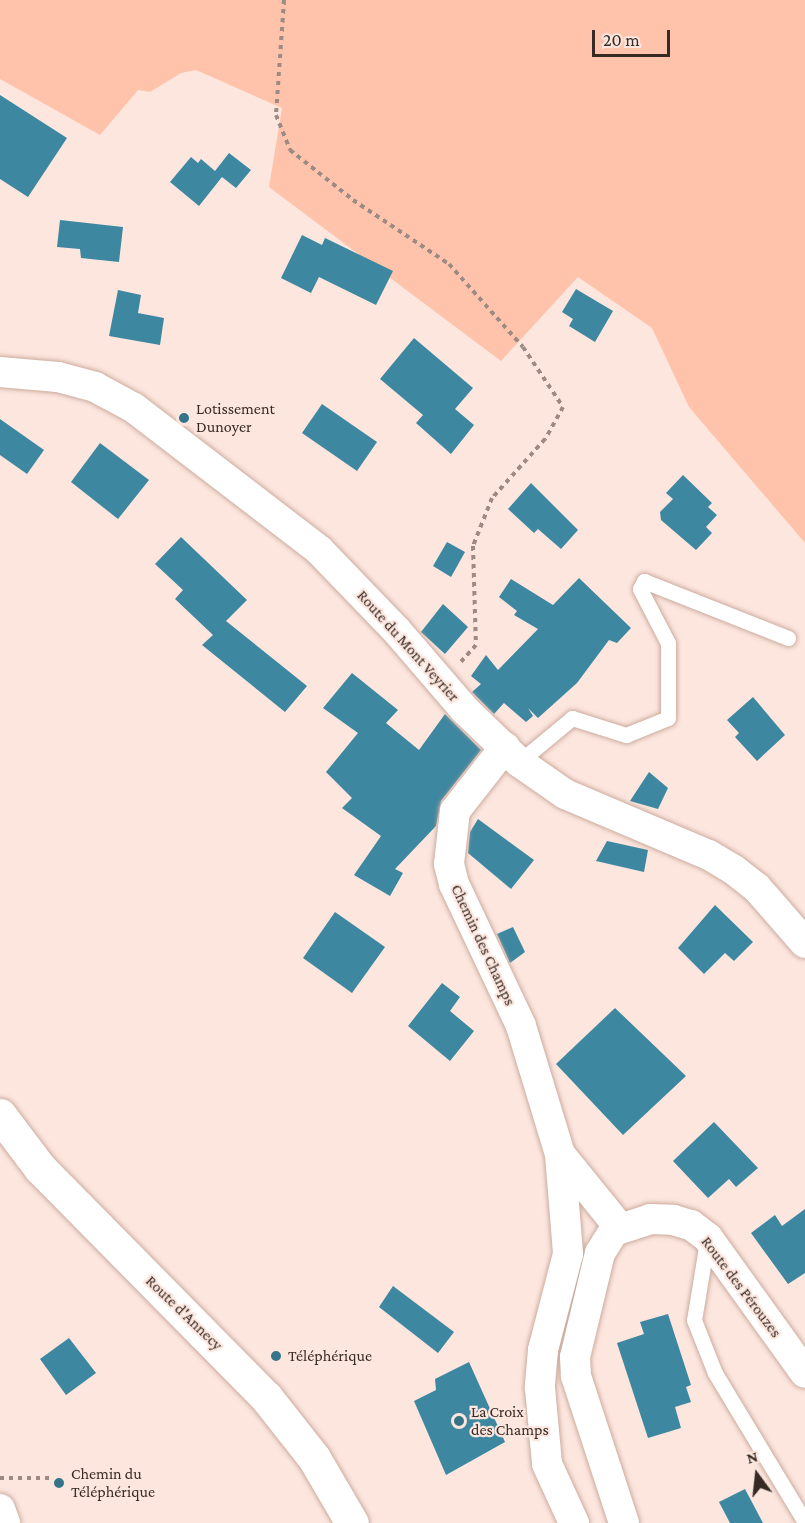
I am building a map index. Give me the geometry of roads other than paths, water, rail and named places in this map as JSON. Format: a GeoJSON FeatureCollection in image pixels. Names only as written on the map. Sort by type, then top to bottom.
{"type":"FeatureCollection","features":[{"type":"Feature","properties":{"kind":"main road","name":"Route d'Annecy"},"geometry":{"type":"LineString","coordinates":[[0,1115],[47,1175],[266,1397],[314,1458],[352,1523]]}},
{"type":"Feature","properties":{"kind":"street","name":"Route du Mont Veyrier"},"geometry":{"type":"LineString","coordinates":[[0,372],[58,377],[95,387],[134,408],[319,550],[446,688],[512,755],[565,794],[708,855],[734,870],[756,888],[805,943]]}},
{"type":"Feature","properties":{"kind":"street","name":"Chemin des Champs"},"geometry":{"type":"LineString","coordinates":[[512,755],[455,812],[451,874],[520,1026],[560,1154],[568,1254],[543,1350],[540,1388],[547,1464],[574,1523]]}},
{"type":"Feature","properties":{"kind":"street","name":"Chemin des Champs"},"geometry":{"type":"LineString","coordinates":[[560,1154],[620,1228]]}},
{"type":"Feature","properties":{"kind":"street","name":"Route des Pérouzes"},"geometry":{"type":"LineString","coordinates":[[620,1228],[650,1219],[673,1220],[691,1225],[708,1238],[805,1373]]}},
{"type":"Feature","properties":{"kind":"street"},"geometry":{"type":"LineString","coordinates":[[620,1228],[600,1253],[575,1357],[576,1376],[624,1523]]}},
{"type":"Feature","properties":{"kind":"street"},"geometry":{"type":"LineString","coordinates":[[0,1509],[5,1523]]}},
{"type":"Feature","properties":{"kind":"lane"},"geometry":{"type":"LineString","coordinates":[[512,755],[572,718],[626,735],[668,718],[668,643],[640,589],[644,580],[788,638]]}},
{"type":"Feature","properties":{"kind":"lane"},"geometry":{"type":"LineString","coordinates":[[708,1238],[694,1320],[716,1373],[805,1522]]}},
{"type":"Feature","properties":{"kind":"place","name":"Lotissement Dunoyer"},"geometry":{"type":"Point","coordinates":[184,418]}},
{"type":"Feature","properties":{"kind":"place","name":"Téléphérique"},"geometry":{"type":"Point","coordinates":[276,1356]}},
{"type":"Feature","properties":{"kind":"place","name":"La Croix des Champs"},"geometry":{"type":"Point","coordinates":[459,1421]}},
{"type":"Feature","properties":{"kind":"place","name":"Chemin du Téléphérique"},"geometry":{"type":"Point","coordinates":[59,1483]}}]}
